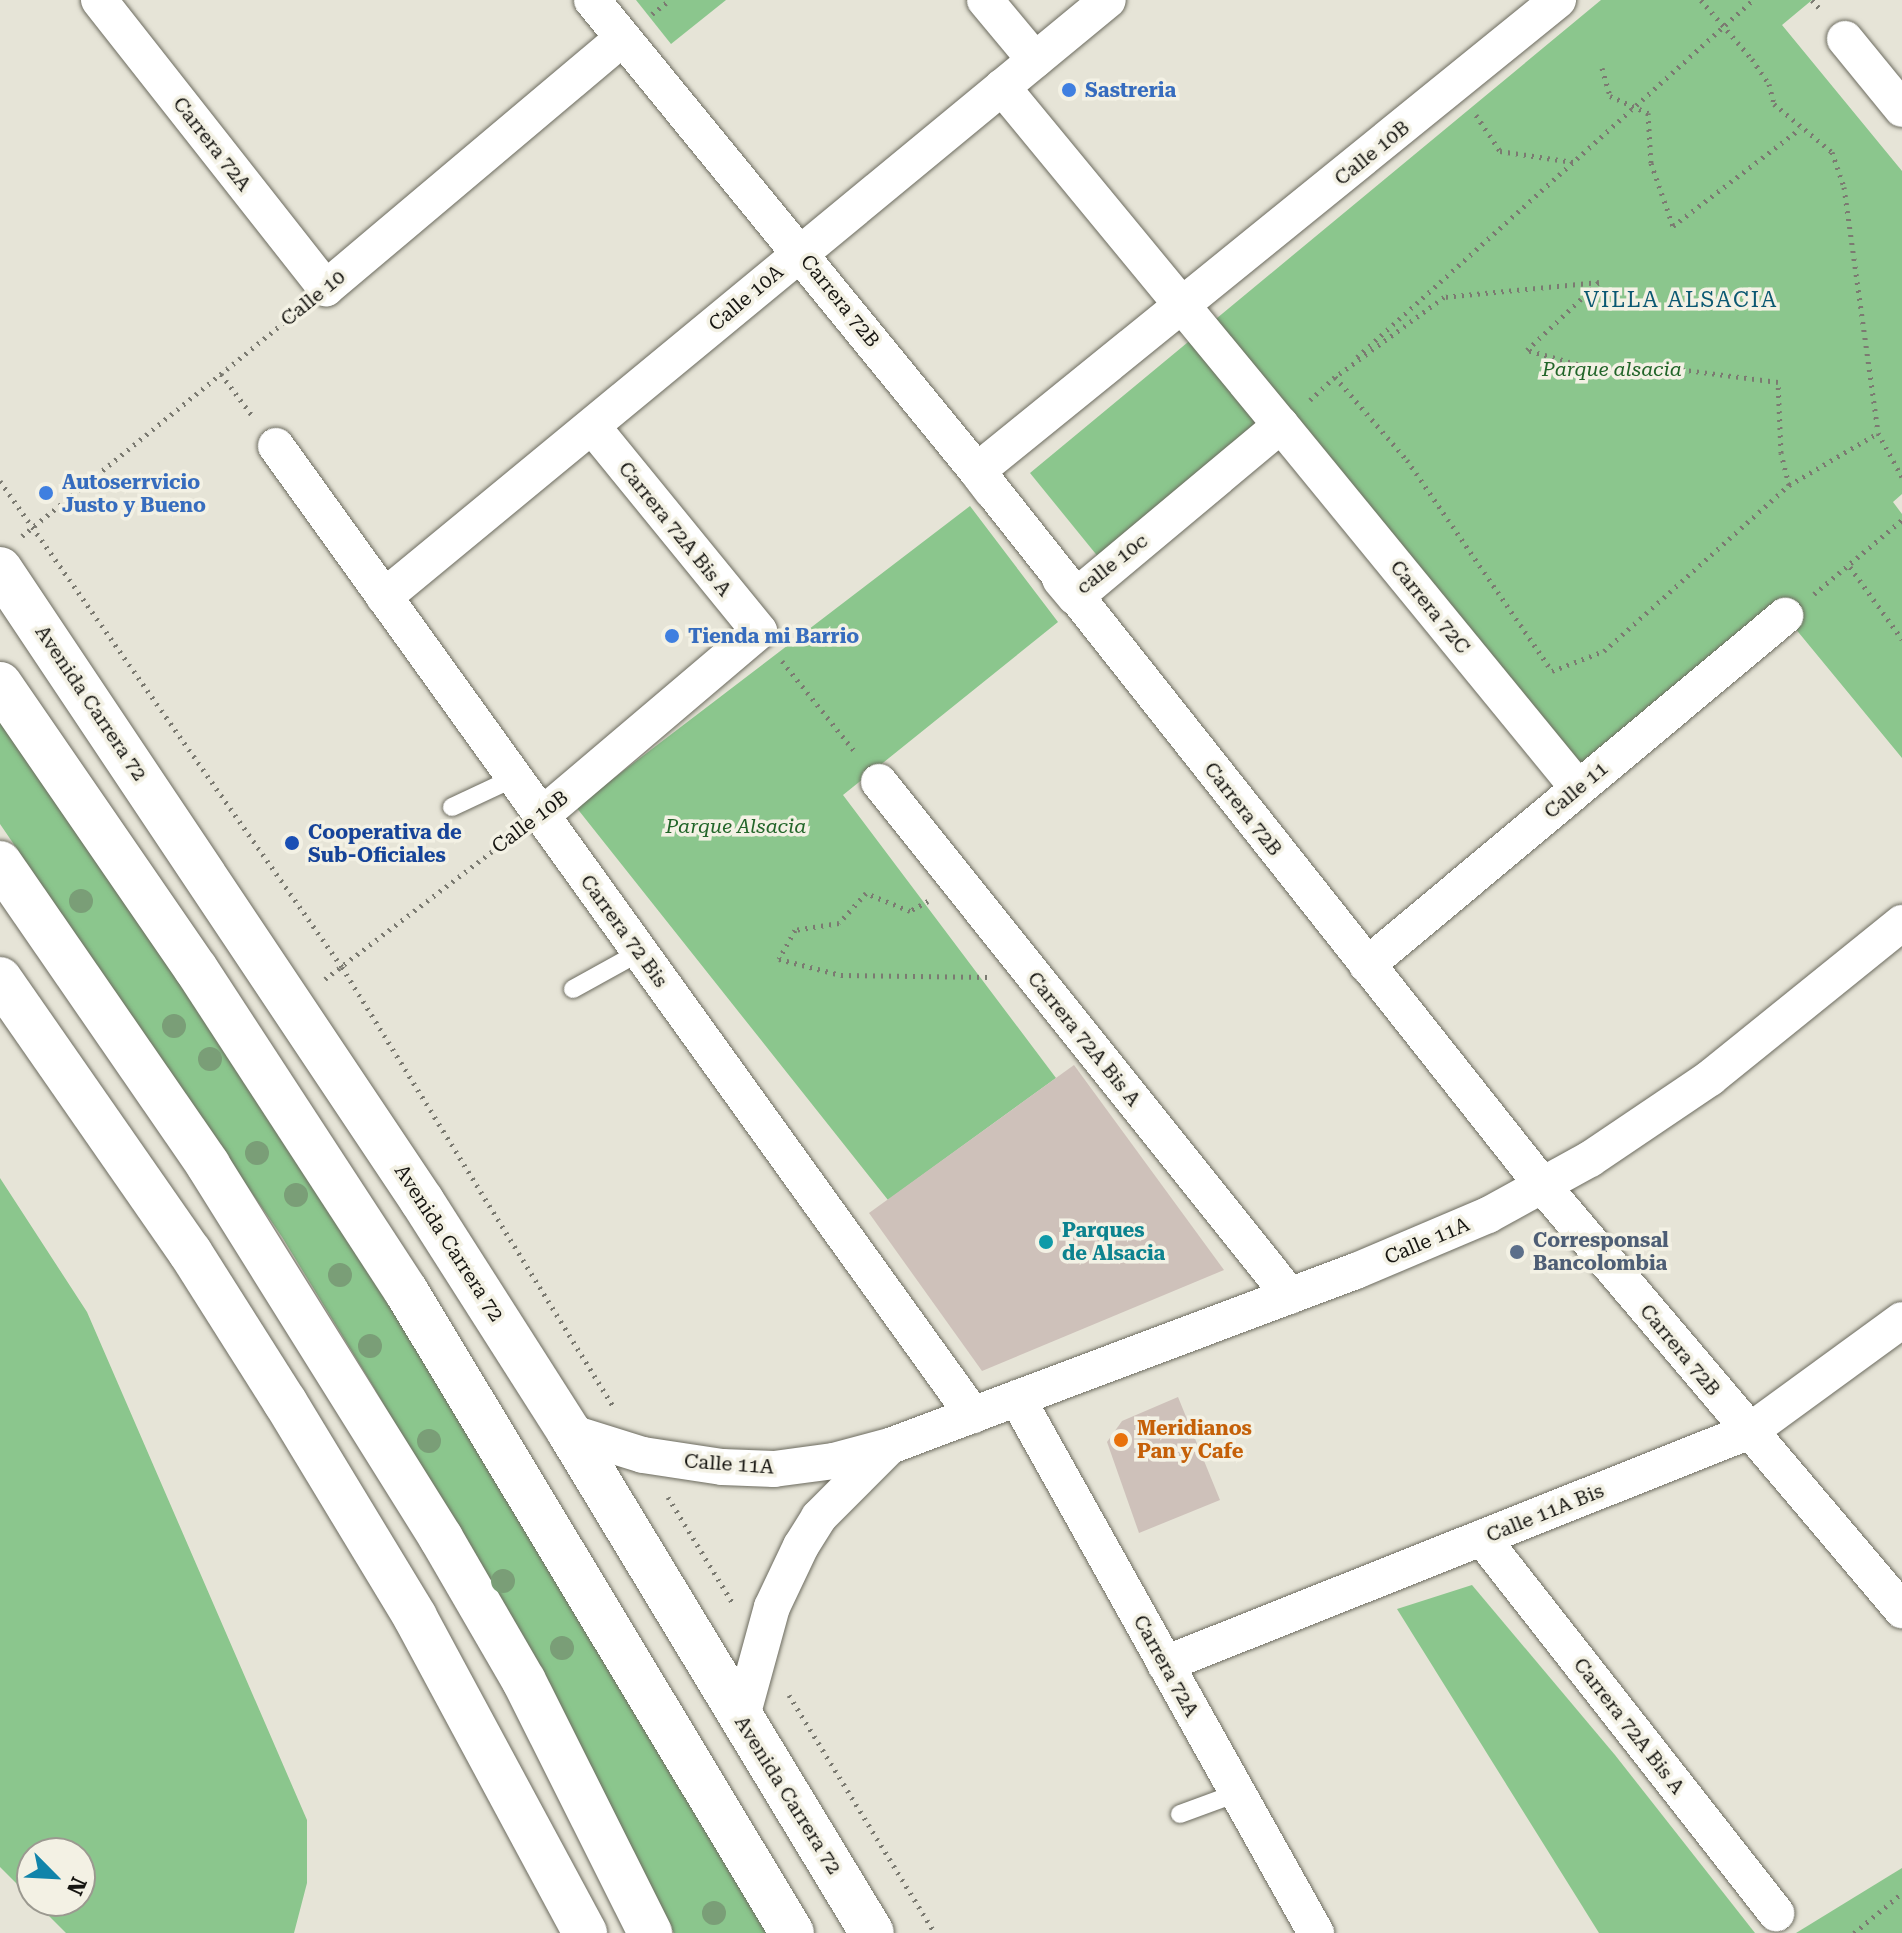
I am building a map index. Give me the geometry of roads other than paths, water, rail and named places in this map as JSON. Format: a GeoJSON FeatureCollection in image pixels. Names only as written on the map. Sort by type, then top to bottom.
{"type":"FeatureCollection","features":[{"type":"Feature","properties":{"kind":"highway","name":"Avenida Carrera 72"},"geometry":{"type":"LineString","coordinates":[[6,557],[183,837],[569,1432],[872,1933]]}},
{"type":"Feature","properties":{"kind":"highway"},"geometry":{"type":"LineString","coordinates":[[0,684],[196,969],[406,1291],[792,1933]]}},
{"type":"Feature","properties":{"kind":"highway"},"geometry":{"type":"LineString","coordinates":[[183,837],[196,969]]}},
{"type":"Feature","properties":{"kind":"highway"},"geometry":{"type":"LineString","coordinates":[[0,863],[208,1165],[455,1562],[524,1681],[650,1933]]}},
{"type":"Feature","properties":{"kind":"highway"},"geometry":{"type":"LineString","coordinates":[[0,979],[190,1252],[340,1492],[493,1757],[585,1933]]}},
{"type":"Feature","properties":{"kind":"highway"},"geometry":{"type":"LineString","coordinates":[[340,1492],[455,1562]]}},
{"type":"Feature","properties":{"kind":"street","name":"Carrera 72A"},"geometry":{"type":"LineString","coordinates":[[99,0],[326,288]]}},
{"type":"Feature","properties":{"kind":"street","name":"Carrera 72B"},"geometry":{"type":"LineString","coordinates":[[592,0],[977,471]]}},
{"type":"Feature","properties":{"kind":"street"},"geometry":{"type":"LineString","coordinates":[[985,0],[1035,60]]}},
{"type":"Feature","properties":{"kind":"street","name":"Calle 10A"},"geometry":{"type":"LineString","coordinates":[[384,597],[1108,0]]}},
{"type":"Feature","properties":{"kind":"street","name":"Calle 10B"},"geometry":{"type":"LineString","coordinates":[[1183,301],[1221,278],[1558,0]]}},
{"type":"Feature","properties":{"kind":"street","name":"Calle 10"},"geometry":{"type":"LineString","coordinates":[[326,288],[623,38]]}},
{"type":"Feature","properties":{"kind":"street"},"geometry":{"type":"LineString","coordinates":[[1845,39],[1902,109]]}},
{"type":"Feature","properties":{"kind":"street"},"geometry":{"type":"LineString","coordinates":[[1002,87],[1183,301],[1281,425]]}},
{"type":"Feature","properties":{"kind":"street"},"geometry":{"type":"LineString","coordinates":[[977,471],[1183,301]]}},
{"type":"Feature","properties":{"kind":"street","name":"calle 10c"},"geometry":{"type":"LineString","coordinates":[[977,471],[1075,597],[1281,425]]}},
{"type":"Feature","properties":{"kind":"street","name":"Carrera 72C"},"geometry":{"type":"LineString","coordinates":[[1281,425],[1578,788]]}},
{"type":"Feature","properties":{"kind":"street","name":"Carrera 72A Bis A"},"geometry":{"type":"LineString","coordinates":[[592,426],[759,631]]}},
{"type":"Feature","properties":{"kind":"street","name":"Carrera 72 Bis"},"geometry":{"type":"LineString","coordinates":[[276,446],[973,1415]]}},
{"type":"Feature","properties":{"kind":"street","name":"Carrera 72B"},"geometry":{"type":"LineString","coordinates":[[1075,597],[1543,1186],[1902,1610]]}},
{"type":"Feature","properties":{"kind":"street","name":"Calle 11"},"geometry":{"type":"LineString","coordinates":[[1367,965],[1785,616]]}},
{"type":"Feature","properties":{"kind":"street","name":"Calle 10B"},"geometry":{"type":"LineString","coordinates":[[541,816],[759,631]]}},
{"type":"Feature","properties":{"kind":"street","name":"Carrera 72A Bis A"},"geometry":{"type":"LineString","coordinates":[[879,782],[1290,1296]]}},
{"type":"Feature","properties":{"kind":"street","name":"Calle 11A"},"geometry":{"type":"LineString","coordinates":[[569,1432],[643,1455],[774,1469],[890,1446],[1290,1296],[1421,1245],[1543,1186],[1710,1078],[1902,923]]}},
{"type":"Feature","properties":{"kind":"street","name":"Calle 11A Bis"},"geometry":{"type":"LineString","coordinates":[[1165,1664],[1750,1431],[1902,1320]]}},
{"type":"Feature","properties":{"kind":"street","name":"Carrera 72A"},"geometry":{"type":"LineString","coordinates":[[1017,1398],[1316,1933]]}},
{"type":"Feature","properties":{"kind":"street","name":"Calle 11A"},"geometry":{"type":"LineString","coordinates":[[741,1720],[759,1647],[783,1581],[819,1517],[890,1446]]}},
{"type":"Feature","properties":{"kind":"street","name":"Carrera 72A Bis A"},"geometry":{"type":"LineString","coordinates":[[1482,1538],[1776,1913]]}},
{"type":"Feature","properties":{"kind":"lane"},"geometry":{"type":"LineString","coordinates":[[452,807],[514,778]]}},
{"type":"Feature","properties":{"kind":"lane"},"geometry":{"type":"LineString","coordinates":[[573,989],[640,952]]}},
{"type":"Feature","properties":{"kind":"lane"},"geometry":{"type":"LineString","coordinates":[[1180,1814],[1237,1793]]}},
{"type":"Feature","properties":{"kind":"place","name":"Sastreria"},"geometry":{"type":"Point","coordinates":[1069,90]}},
{"type":"Feature","properties":{"kind":"place","name":"Autoserrvicio Justo y Bueno"},"geometry":{"type":"Point","coordinates":[46,493]}},
{"type":"Feature","properties":{"kind":"place","name":"Tienda mi Barrio"},"geometry":{"type":"Point","coordinates":[672,636]}},
{"type":"Feature","properties":{"kind":"place","name":"Cooperativa de Sub-Oficiales"},"geometry":{"type":"Point","coordinates":[292,843]}},
{"type":"Feature","properties":{"kind":"place","name":"Parques de Alsacia"},"geometry":{"type":"Point","coordinates":[1046,1242]}},
{"type":"Feature","properties":{"kind":"place","name":"Corresponsal Bancolombia"},"geometry":{"type":"Point","coordinates":[1517,1252]}},
{"type":"Feature","properties":{"kind":"place","name":"Meridianos Pan y Cafe"},"geometry":{"type":"Point","coordinates":[1121,1440]}},
{"type":"Feature","properties":{"kind":"district","name":"VILLA ALSACIA"},"geometry":{"type":"Point","coordinates":[1681,300]}},
{"type":"Feature","properties":{"kind":"park label","name":"Parque alsacia"},"geometry":{"type":"Point","coordinates":[1612,369]}},
{"type":"Feature","properties":{"kind":"park label","name":"Parque Alsacia"},"geometry":{"type":"Point","coordinates":[736,826]}}]}
